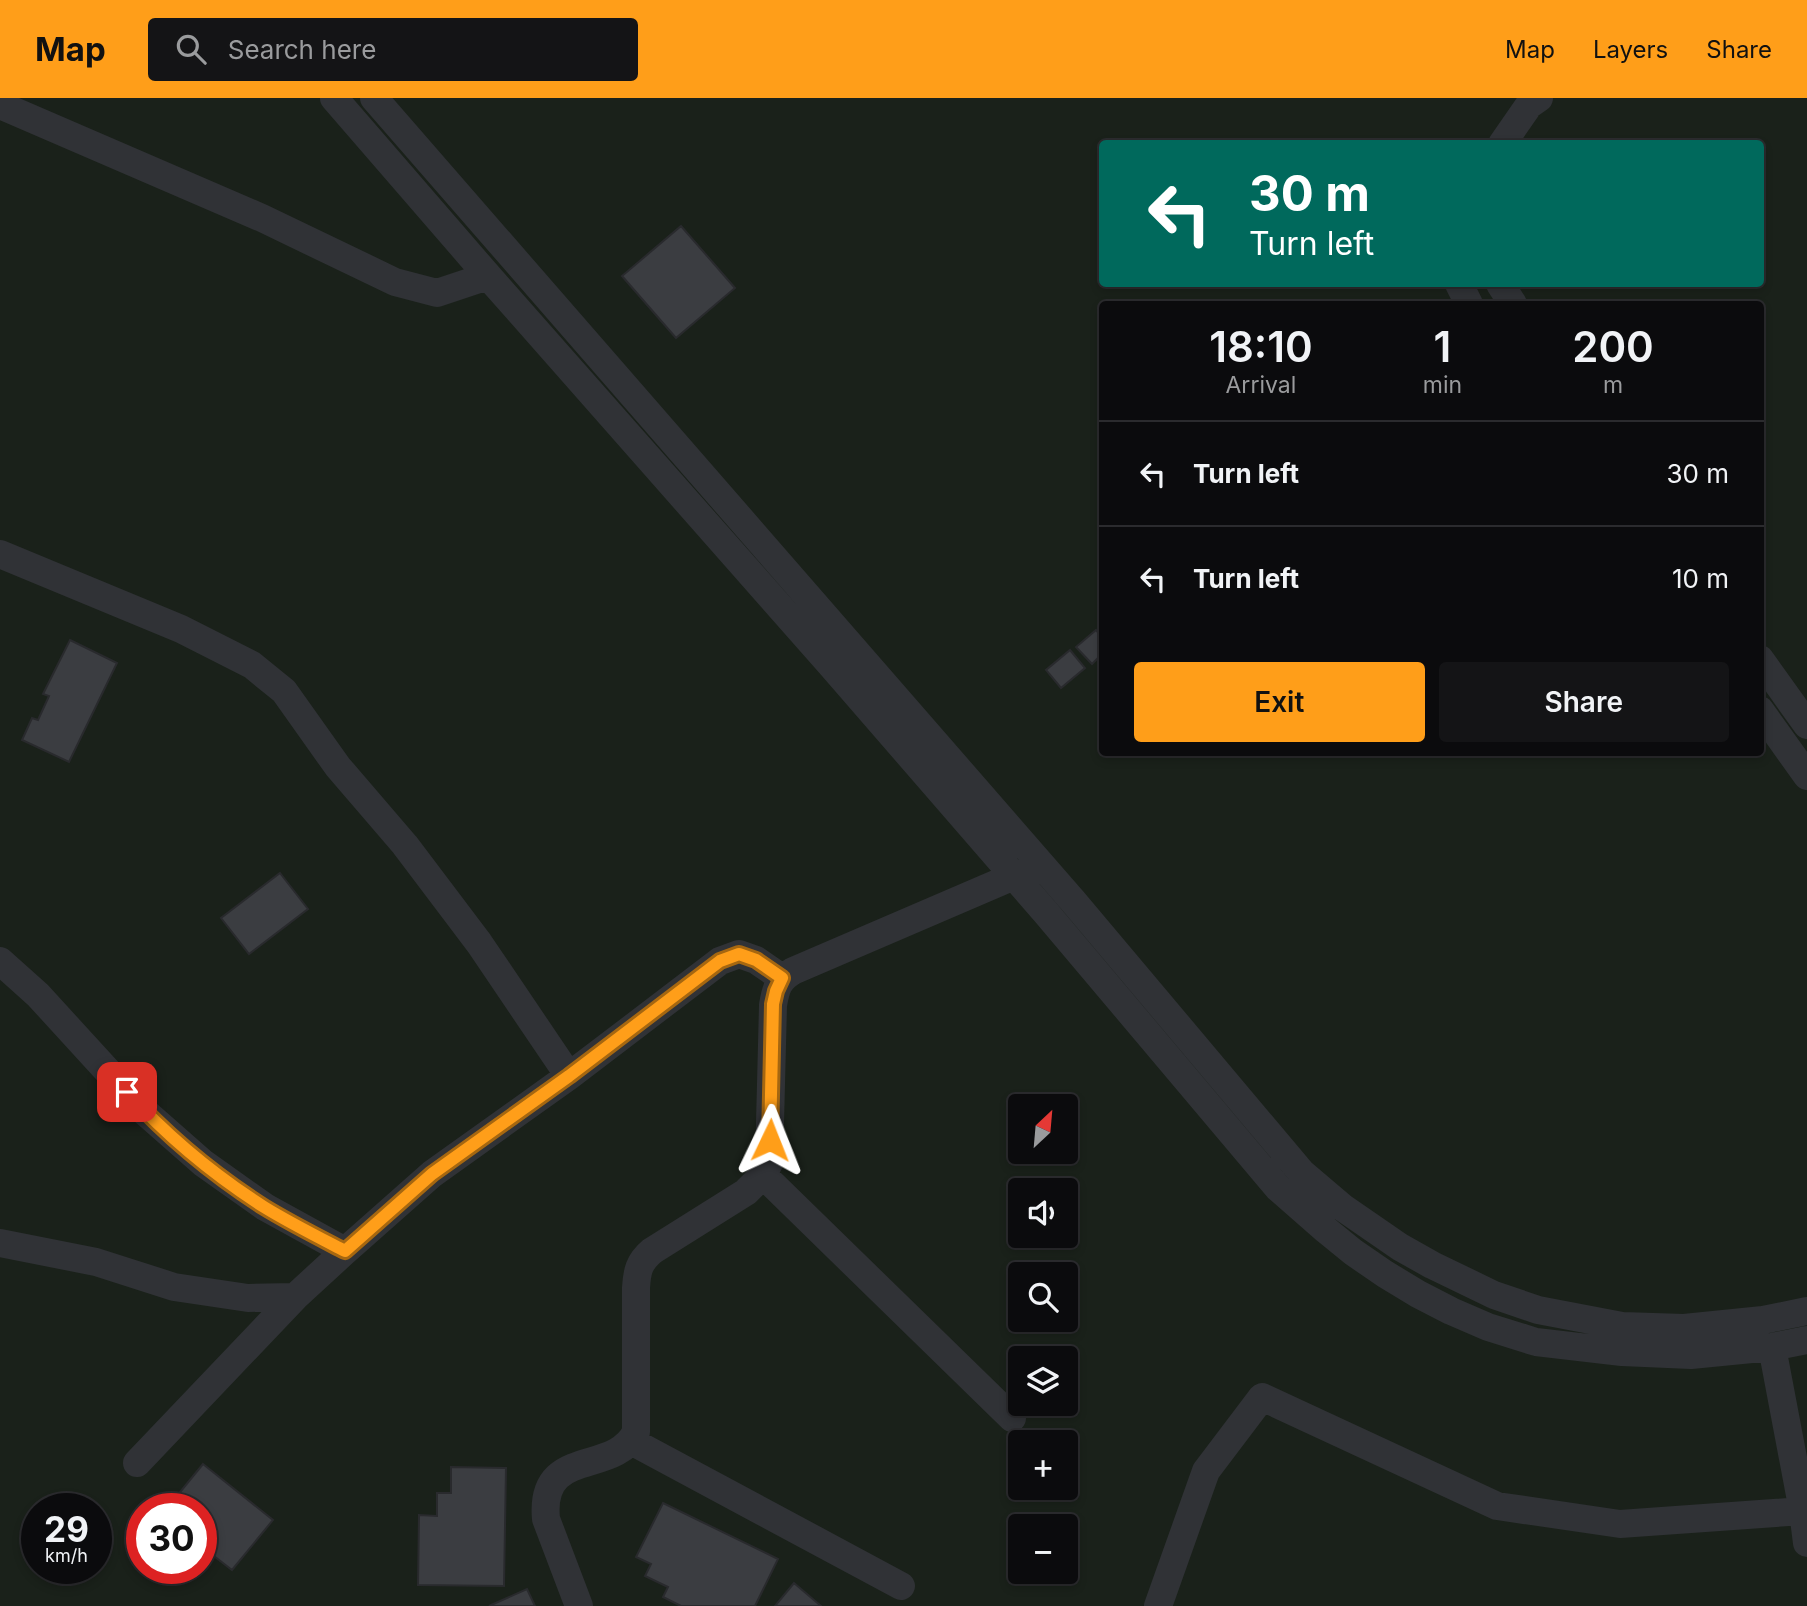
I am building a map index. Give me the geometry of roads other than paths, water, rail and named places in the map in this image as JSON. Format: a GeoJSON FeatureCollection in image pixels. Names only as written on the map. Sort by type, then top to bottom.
{"type":"FeatureCollection","features":[{"type":"Feature","properties":{"kind":"street"},"geometry":{"type":"LineString","coordinates":[[334,98],[831,664],[1278,1188],[1335,1238],[1385,1274],[1451,1311],[1488,1327],[1536,1342],[1622,1352],[1691,1355],[1772,1348],[1807,1340]]}},
{"type":"Feature","properties":{"kind":"street"},"geometry":{"type":"LineString","coordinates":[[374,98],[1045,869],[1302,1173],[1342,1207],[1432,1265],[1494,1294],[1538,1310],[1622,1326],[1684,1328],[1763,1320],[1807,1311]]}},
{"type":"Feature","properties":{"kind":"street"},"geometry":{"type":"LineString","coordinates":[[1505,140],[1531,100]]}},
{"type":"Feature","properties":{"kind":"street"},"geometry":{"type":"LineString","coordinates":[[0,105],[262,218],[395,282],[437,293],[488,276]]}},
{"type":"Feature","properties":{"kind":"street"},"geometry":{"type":"LineString","coordinates":[[0,555],[181,629],[252,665],[284,691],[338,767],[405,845],[479,943],[569,1076]]}},
{"type":"Feature","properties":{"kind":"street"},"geometry":{"type":"LineString","coordinates":[[1764,665],[1807,725]]}},
{"type":"Feature","properties":{"kind":"street"},"geometry":{"type":"LineString","coordinates":[[1764,716],[1807,776]]}},
{"type":"Feature","properties":{"kind":"street"},"geometry":{"type":"LineString","coordinates":[[579,1606],[546,1519],[547,1491],[561,1473],[623,1448],[636,1432],[636,1288],[639,1266],[644,1258],[746,1192],[763,1175],[769,1163],[773,1004],[782,978],[1014,876],[1045,869]]}},
{"type":"Feature","properties":{"kind":"street"},"geometry":{"type":"LineString","coordinates":[[137,1462],[295,1297],[432,1174],[569,1076],[720,961],[739,954],[756,960],[782,978]]}},
{"type":"Feature","properties":{"kind":"street"},"geometry":{"type":"LineString","coordinates":[[0,961],[38,995],[145,1112],[203,1163],[265,1207],[345,1251]]}},
{"type":"Feature","properties":{"kind":"street"},"geometry":{"type":"LineString","coordinates":[[763,1175],[1012,1418]]}},
{"type":"Feature","properties":{"kind":"street"},"geometry":{"type":"LineString","coordinates":[[0,1243],[96,1262],[174,1287],[248,1298],[295,1297]]}},
{"type":"Feature","properties":{"kind":"street"},"geometry":{"type":"LineString","coordinates":[[1772,1348],[1805,1511],[1807,1544]]}},
{"type":"Feature","properties":{"kind":"street"},"geometry":{"type":"LineString","coordinates":[[1158,1606],[1206,1471],[1262,1397],[1497,1506],[1620,1524],[1805,1511]]}},
{"type":"Feature","properties":{"kind":"street"},"geometry":{"type":"LineString","coordinates":[[631,1441],[901,1586]]}}]}
